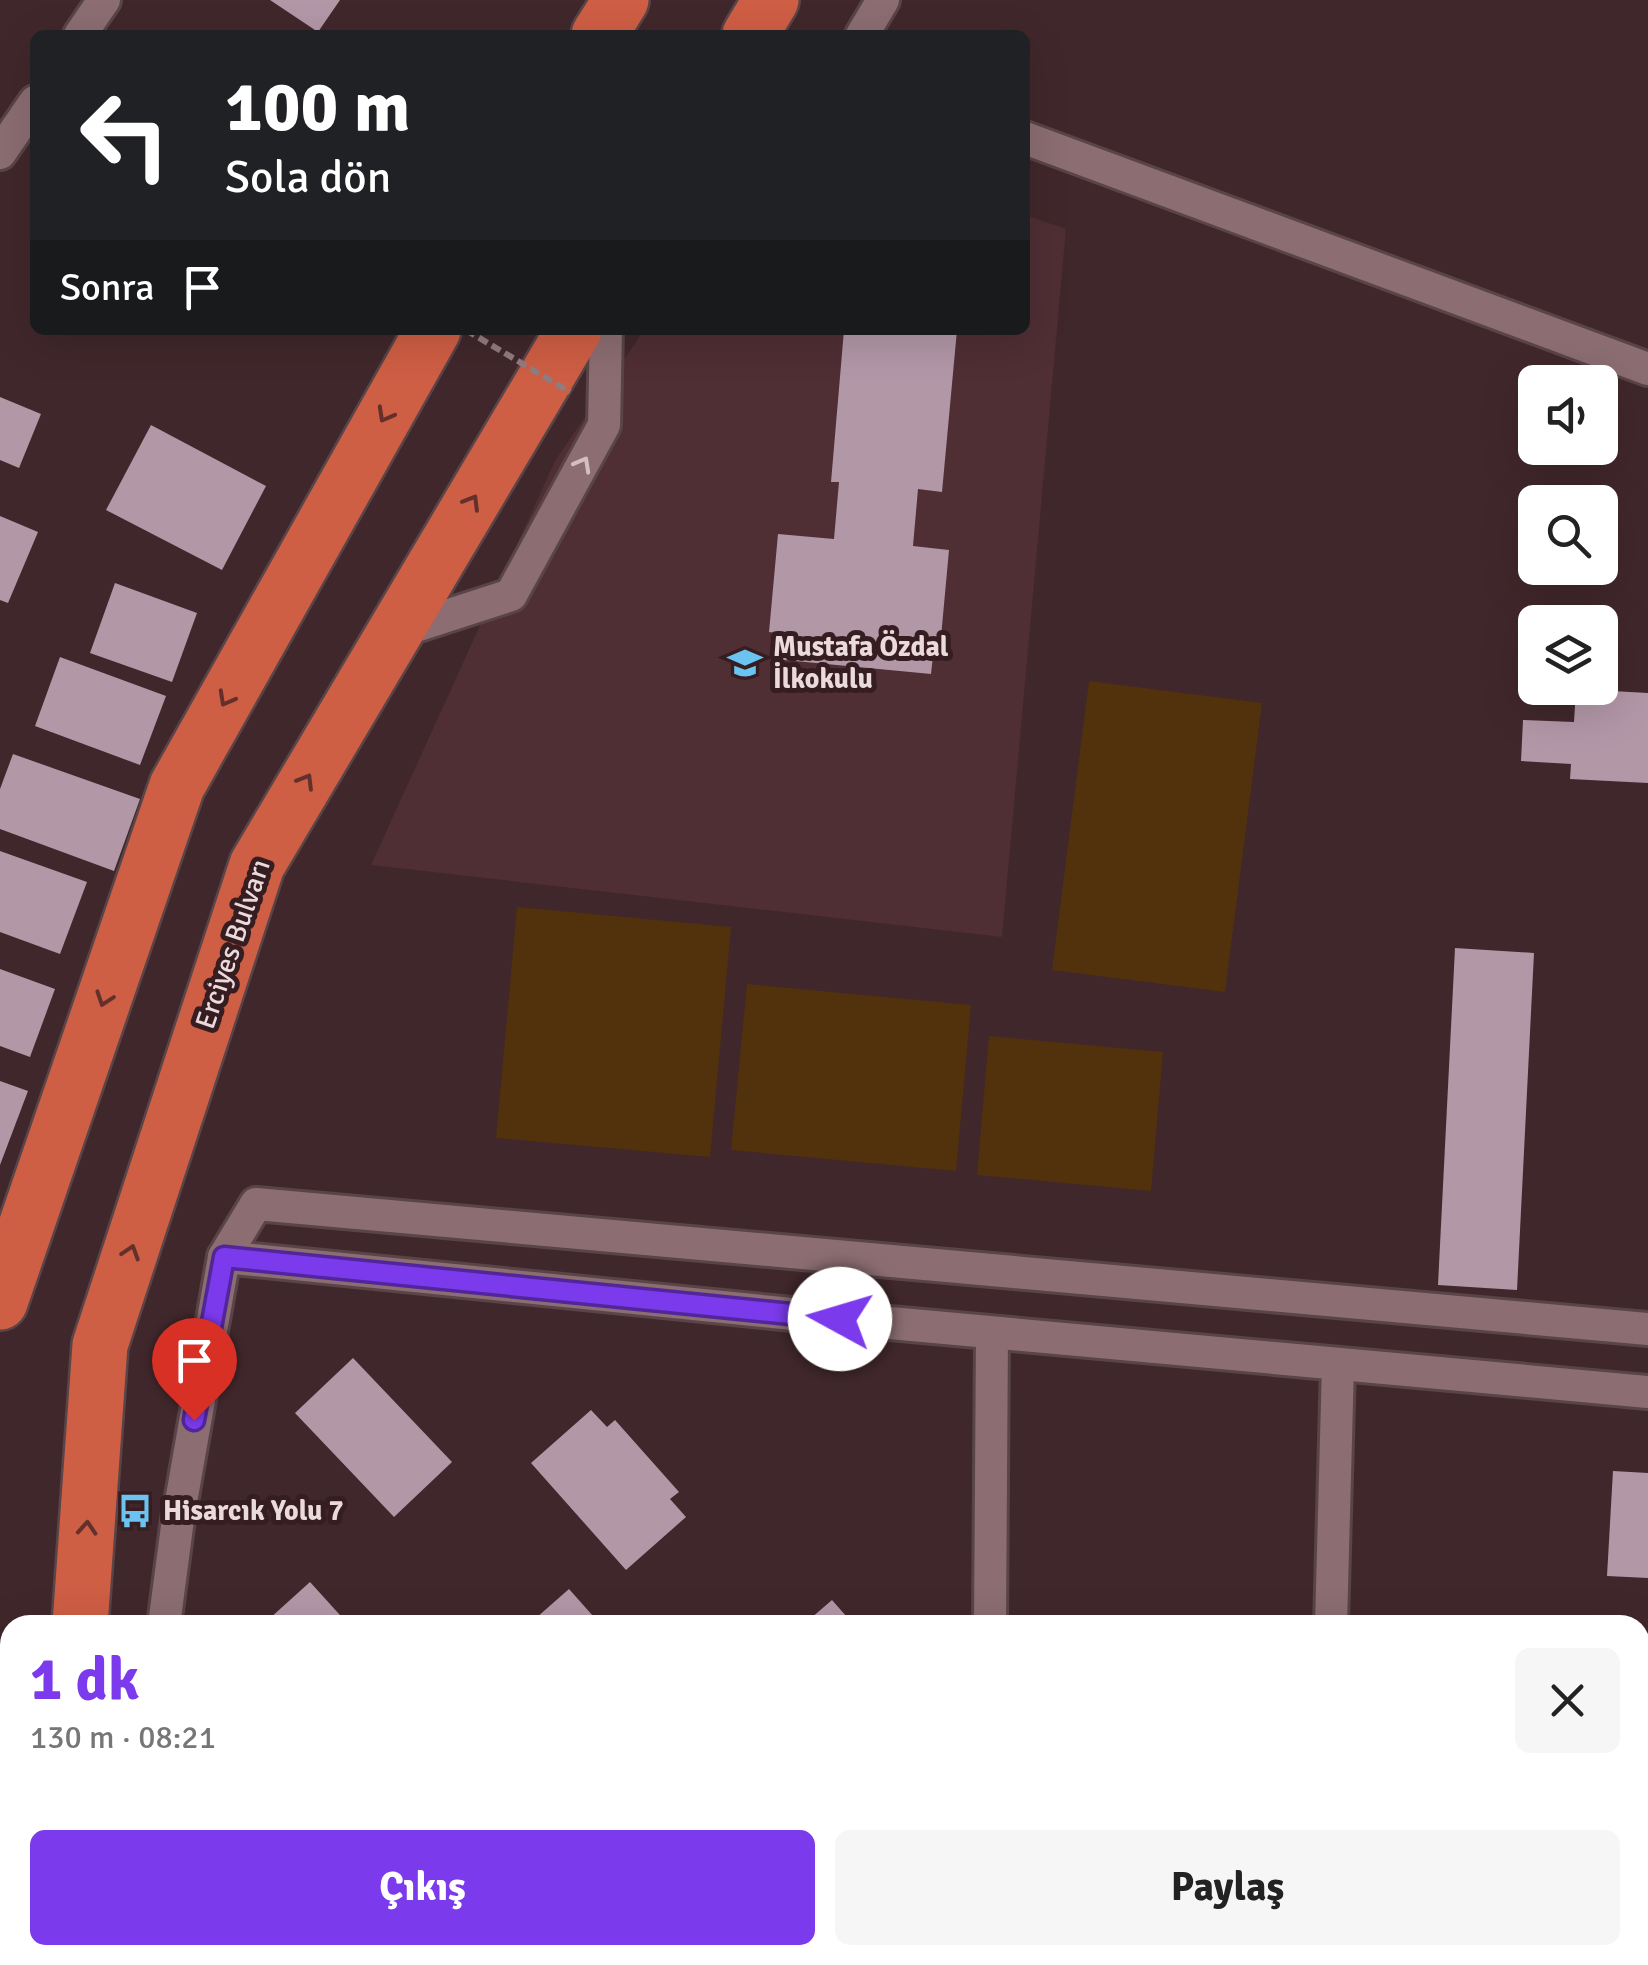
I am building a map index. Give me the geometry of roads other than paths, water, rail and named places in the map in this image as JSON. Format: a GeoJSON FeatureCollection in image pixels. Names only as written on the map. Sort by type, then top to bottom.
{"type":"FeatureCollection","features":[{"type":"Feature","properties":{"kind":"highway"},"geometry":{"type":"LineString","coordinates":[[602,30],[620,0]]}},
{"type":"Feature","properties":{"kind":"highway"},"geometry":{"type":"LineString","coordinates":[[753,30],[771,0]]}},
{"type":"Feature","properties":{"kind":"highway"},"geometry":{"type":"LineString","coordinates":[[0,1302],[177,786],[430,335]]}},
{"type":"Feature","properties":{"kind":"highway","name":"Erciyes Bulvarı"},"geometry":{"type":"LineString","coordinates":[[81,1615],[100,1344],[257,865],[571,335]]}},
{"type":"Feature","properties":{"kind":"street"},"geometry":{"type":"LineString","coordinates":[[83,30],[104,0]]}},
{"type":"Feature","properties":{"kind":"street"},"geometry":{"type":"LineString","coordinates":[[865,30],[883,0]]}},
{"type":"Feature","properties":{"kind":"street"},"geometry":{"type":"LineString","coordinates":[[0,154],[30,109]]}},
{"type":"Feature","properties":{"kind":"street"},"geometry":{"type":"LineString","coordinates":[[1030,140],[1648,369]]}},
{"type":"Feature","properties":{"kind":"street"},"geometry":{"type":"LineString","coordinates":[[394,633],[511,595],[604,426],[606,335]]}},
{"type":"Feature","properties":{"kind":"street"},"geometry":{"type":"LineString","coordinates":[[165,1615],[196,1406],[224,1257],[256,1204],[1648,1328]]}},
{"type":"Feature","properties":{"kind":"street"},"geometry":{"type":"LineString","coordinates":[[224,1257],[1338,1366],[1648,1392]]}},
{"type":"Feature","properties":{"kind":"street"},"geometry":{"type":"LineString","coordinates":[[990,1615],[992,1333]]}},
{"type":"Feature","properties":{"kind":"street"},"geometry":{"type":"LineString","coordinates":[[1331,1615],[1338,1366]]}},
{"type":"Feature","properties":{"kind":"place","name":"Mustafa Özdal İlkokulu"},"geometry":{"type":"Point","coordinates":[745,663]}},
{"type":"Feature","properties":{"kind":"place","name":"Hisarcık Yolu 7"},"geometry":{"type":"Point","coordinates":[135,1511]}}]}
